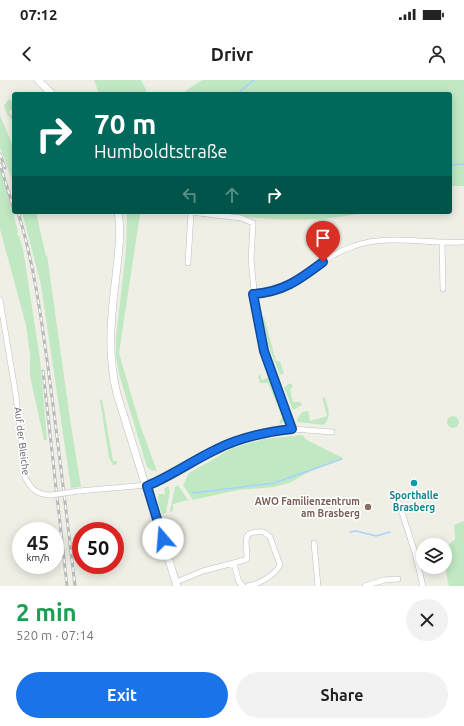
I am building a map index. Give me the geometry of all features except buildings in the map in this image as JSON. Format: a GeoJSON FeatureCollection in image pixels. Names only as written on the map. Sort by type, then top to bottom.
{"type":"FeatureCollection","features":[{"type":"Feature","properties":{"kind":"main road"},"geometry":{"type":"LineString","coordinates":[[38,80],[50,92]]}},
{"type":"Feature","properties":{"kind":"main road"},"geometry":{"type":"LineString","coordinates":[[118,214],[120,238],[111,322],[111,368],[118,398],[147,486],[176,584]]}},
{"type":"Feature","properties":{"kind":"street"},"geometry":{"type":"LineString","coordinates":[[188,263],[191,214]]}},
{"type":"Feature","properties":{"kind":"street"},"geometry":{"type":"LineString","coordinates":[[208,214],[241,218],[253,223],[251,259],[253,294],[264,351],[292,429]]}},
{"type":"Feature","properties":{"kind":"street"},"geometry":{"type":"LineString","coordinates":[[253,294],[269,293],[282,289],[298,280],[337,253],[361,243],[385,240],[442,243],[464,242]]}},
{"type":"Feature","properties":{"kind":"street"},"geometry":{"type":"LineString","coordinates":[[442,243],[443,290]]}},
{"type":"Feature","properties":{"kind":"street","name":"Auf der Bleiche"},"geometry":{"type":"LineString","coordinates":[[0,300],[16,396],[25,477],[31,488],[39,494],[51,495],[79,491],[147,486]]}},
{"type":"Feature","properties":{"kind":"street"},"geometry":{"type":"LineString","coordinates":[[147,486],[173,474],[216,449],[238,440],[274,431],[292,429],[332,432]]}},
{"type":"Feature","properties":{"kind":"street"},"geometry":{"type":"LineString","coordinates":[[399,504],[415,553],[423,586]]}},
{"type":"Feature","properties":{"kind":"street"},"geometry":{"type":"LineString","coordinates":[[176,584],[203,571],[244,561],[247,558],[245,540],[248,534],[262,531],[268,535],[280,566],[277,570],[257,584],[248,586]]}},
{"type":"Feature","properties":{"kind":"street"},"geometry":{"type":"LineString","coordinates":[[314,543],[318,586]]}},
{"type":"Feature","properties":{"kind":"street"},"geometry":{"type":"LineString","coordinates":[[234,564],[239,582],[243,586]]}},
{"type":"Feature","properties":{"kind":"street"},"geometry":{"type":"LineString","coordinates":[[368,586],[384,580],[398,579]]}},
{"type":"Feature","properties":{"kind":"green space"},"geometry":{"type":"Polygon","coordinates":[[[94,80],[141,80],[147,92],[98,92],[94,80]]]}},
{"type":"Feature","properties":{"kind":"green space"},"geometry":{"type":"Polygon","coordinates":[[[202,80],[464,80],[464,186],[452,186],[452,92],[184,92],[202,80]]]}},
{"type":"Feature","properties":{"kind":"green space"},"geometry":{"type":"Polygon","coordinates":[[[9,99],[12,102],[12,109],[9,112],[12,116],[12,120],[7,114],[4,106],[9,99]]]}},
{"type":"Feature","properties":{"kind":"green space"},"geometry":{"type":"Polygon","coordinates":[[[0,115],[12,144],[12,180],[0,148],[0,115]]]}},
{"type":"Feature","properties":{"kind":"green space"},"geometry":{"type":"Polygon","coordinates":[[[0,168],[18,231],[17,234],[23,249],[40,359],[47,440],[44,440],[30,376],[30,355],[26,325],[0,229],[0,168]]]}},
{"type":"Feature","properties":{"kind":"green space"},"geometry":{"type":"Polygon","coordinates":[[[23,214],[36,214],[46,256],[47,255],[81,487],[71,488],[41,285],[23,214]]]}},
{"type":"Feature","properties":{"kind":"green space"},"geometry":{"type":"Polygon","coordinates":[[[127,214],[140,214],[119,353],[140,425],[157,471],[151,470],[147,467],[119,374],[116,357],[116,337],[126,250],[127,214]]]}},
{"type":"Feature","properties":{"kind":"green space"},"geometry":{"type":"Polygon","coordinates":[[[221,214],[354,214],[328,218],[287,220],[221,214]]]}},
{"type":"Feature","properties":{"kind":"green space"},"geometry":{"type":"Polygon","coordinates":[[[262,317],[264,317],[276,361],[280,361],[284,373],[280,375],[269,347],[262,317]]]}},
{"type":"Feature","properties":{"kind":"green space"},"geometry":{"type":"Polygon","coordinates":[[[260,374],[262,380],[270,377],[285,416],[284,421],[281,424],[279,422],[282,417],[268,383],[260,383],[258,376],[260,374]]]}},
{"type":"Feature","properties":{"kind":"green space"},"geometry":{"type":"Polygon","coordinates":[[[291,383],[293,387],[290,389],[293,402],[300,402],[302,405],[293,410],[284,387],[291,383]]]}},
{"type":"Feature","properties":{"kind":"green space"},"geometry":{"type":"Polygon","coordinates":[[[322,397],[325,398],[329,412],[328,418],[324,425],[298,422],[297,420],[302,412],[308,411],[310,421],[327,416],[322,397]]]}},
{"type":"Feature","properties":{"kind":"green space"},"geometry":{"type":"Polygon","coordinates":[[[102,399],[113,461],[117,461],[117,464],[113,465],[109,458],[100,400],[102,399]]]}},
{"type":"Feature","properties":{"kind":"green space"},"geometry":{"type":"Polygon","coordinates":[[[451,416],[455,416],[459,422],[455,428],[451,428],[447,424],[447,420],[451,416]]]}},
{"type":"Feature","properties":{"kind":"green space"},"geometry":{"type":"Polygon","coordinates":[[[302,435],[307,440],[343,458],[311,471],[289,483],[274,487],[238,490],[193,500],[183,485],[189,473],[233,448],[264,439],[302,435]]]}},
{"type":"Feature","properties":{"kind":"green space"},"geometry":{"type":"Polygon","coordinates":[[[178,485],[188,500],[173,504],[173,511],[170,512],[175,487],[178,485]]]}},
{"type":"Feature","properties":{"kind":"green space"},"geometry":{"type":"Polygon","coordinates":[[[168,486],[170,491],[166,513],[162,514],[158,497],[159,494],[165,494],[164,489],[168,486]]]}},
{"type":"Feature","properties":{"kind":"green space"},"geometry":{"type":"Polygon","coordinates":[[[464,521],[464,586],[449,586],[446,574],[452,574],[452,542],[455,539],[454,525],[464,521]]]}},
{"type":"Feature","properties":{"kind":"waterway"},"geometry":{"type":"LineString","coordinates":[[239,92],[254,80]]}},
{"type":"Feature","properties":{"kind":"waterway"},"geometry":{"type":"LineString","coordinates":[[452,165],[464,164]]}},
{"type":"Feature","properties":{"kind":"waterway"},"geometry":{"type":"LineString","coordinates":[[193,493],[274,483],[342,459]]}},
{"type":"Feature","properties":{"kind":"waterway"},"geometry":{"type":"LineString","coordinates":[[350,532],[356,531],[376,536],[390,532]]}},
{"type":"Feature","properties":{"kind":"railway"},"geometry":{"type":"LineString","coordinates":[[0,154],[5,168]]}},
{"type":"Feature","properties":{"kind":"railway"},"geometry":{"type":"LineString","coordinates":[[0,164],[12,203]]}},
{"type":"Feature","properties":{"kind":"railway"},"geometry":{"type":"LineString","coordinates":[[19,214],[29,254],[41,317],[57,433],[75,586]]}},
{"type":"Feature","properties":{"kind":"railway"},"geometry":{"type":"LineString","coordinates":[[43,371],[67,586]]}},
{"type":"Feature","properties":{"kind":"place","name":"Sporthalle Brasberg"},"geometry":{"type":"Point","coordinates":[414,483]}},
{"type":"Feature","properties":{"kind":"place","name":"AWO Familienzentrum am Brasberg"},"geometry":{"type":"Point","coordinates":[368,507]}},
{"type":"Feature","properties":{"kind":"route"},"geometry":{"type":"LineString","coordinates":[[163,539],[156,520],[147,486],[173,474],[216,449],[238,440],[252,435],[292,429],[267,363],[257,321],[253,294],[269,293],[282,289],[306,275],[323,262]]}}]}
